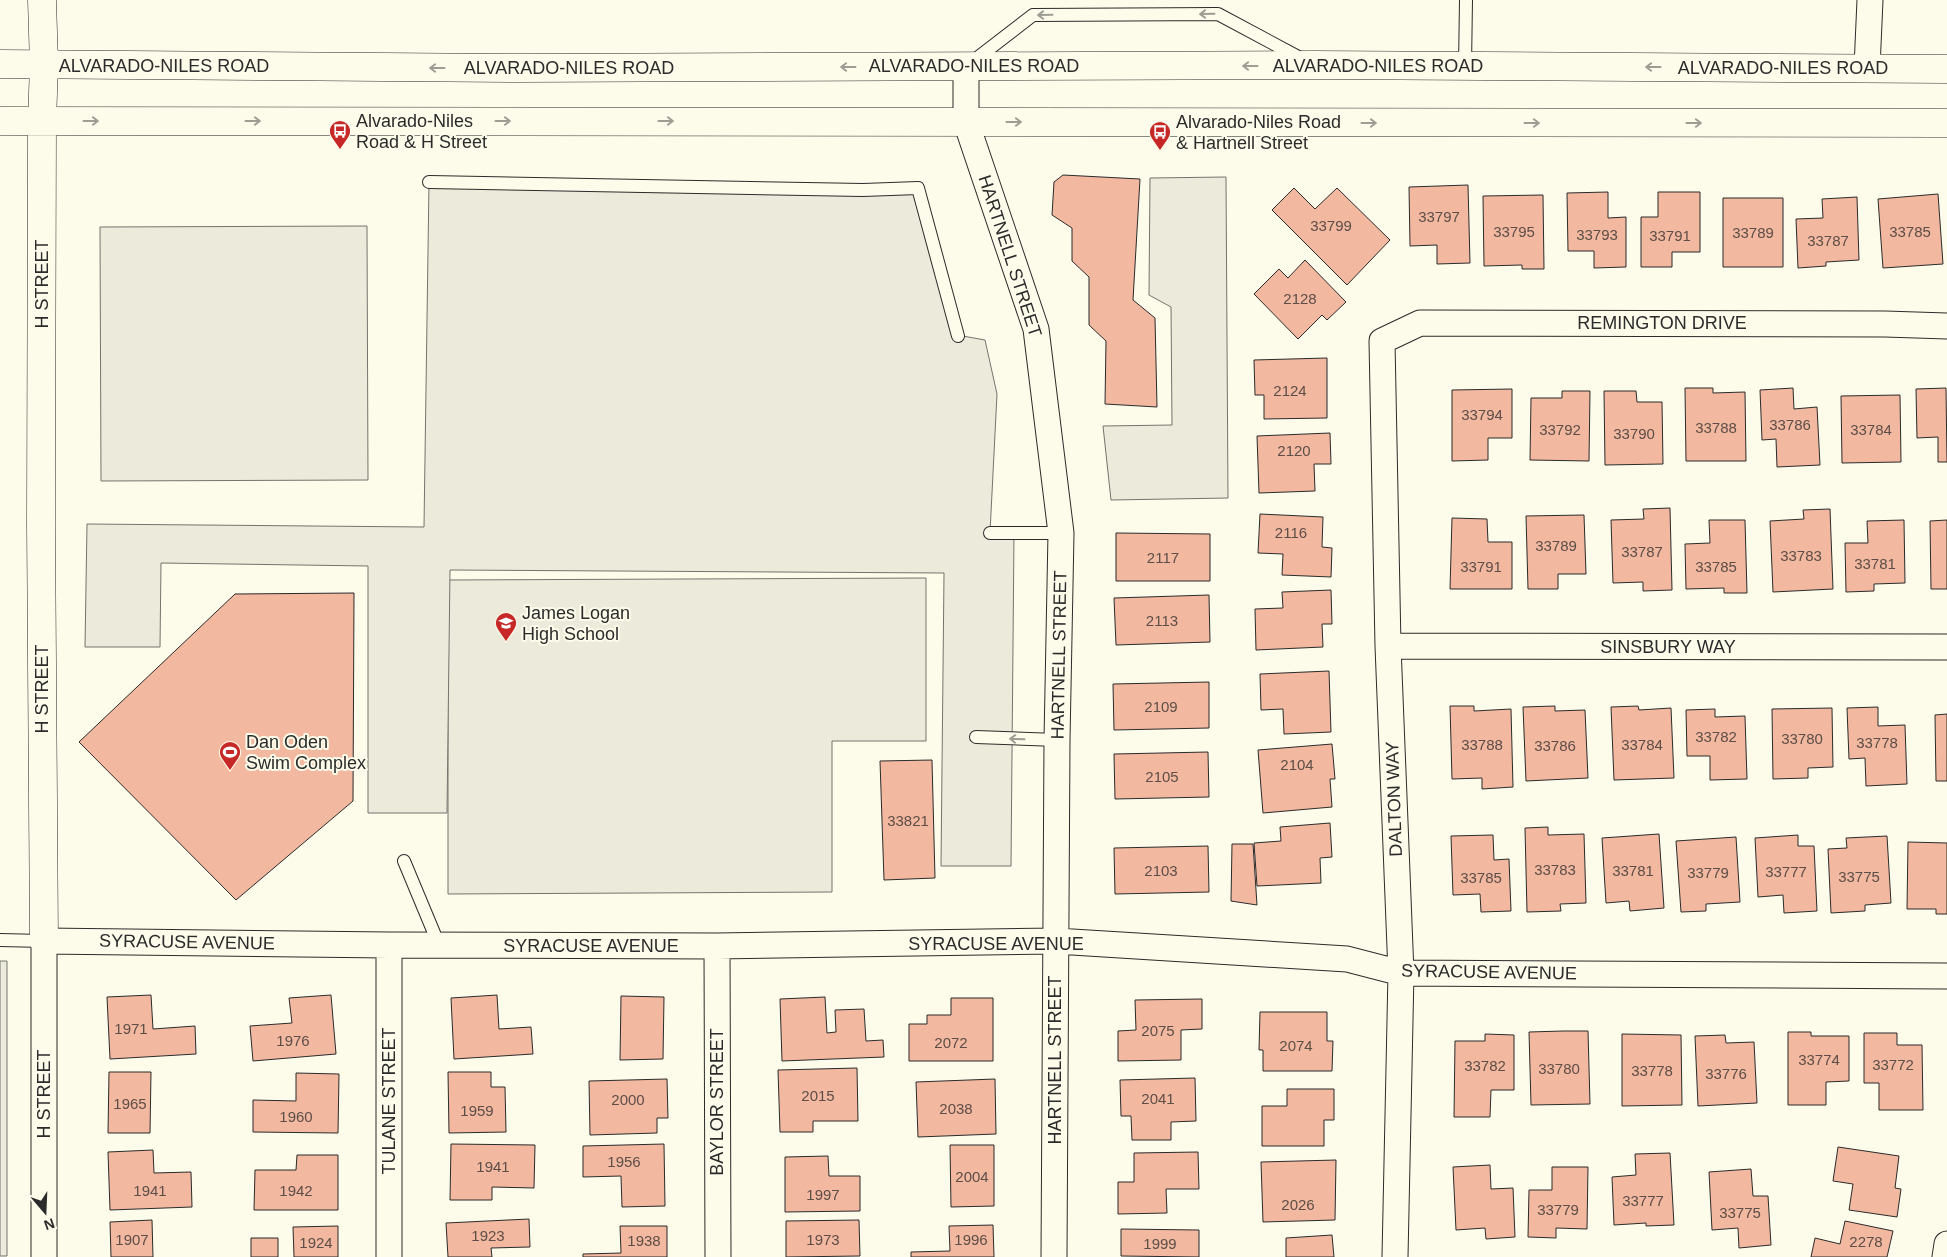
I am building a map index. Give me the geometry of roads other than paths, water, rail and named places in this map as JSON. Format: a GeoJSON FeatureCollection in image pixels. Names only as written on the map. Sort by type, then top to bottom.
{"type":"FeatureCollection","features":[{"type":"Feature","properties":{"kind":"main road","name":"H STREET"},"geometry":{"type":"LineString","coordinates":[[42,0],[44,65],[42,121],[41,524],[44,940]]}},
{"type":"Feature","properties":{"kind":"main road","name":"ALVARADO-NILES ROAD"},"geometry":{"type":"LineString","coordinates":[[0,64],[521,68],[1465,66],[1947,69]]}},
{"type":"Feature","properties":{"kind":"main road"},"geometry":{"type":"LineString","coordinates":[[0,121],[1947,123]]}},
{"type":"Feature","properties":{"kind":"street"},"geometry":{"type":"LineString","coordinates":[[1867,68],[1870,0]]}},
{"type":"Feature","properties":{"kind":"street","name":"HARTNELL STREET"},"geometry":{"type":"LineString","coordinates":[[966,66],[966,122],[1036,329],[1061,533],[1057,740],[1054,1257]]}},
{"type":"Feature","properties":{"kind":"street","name":"REMINGTON DRIVE"},"geometry":{"type":"LineString","coordinates":[[1382,341],[1420,323],[1885,324],[1947,326]]}},
{"type":"Feature","properties":{"kind":"street","name":"DALTON WAY"},"geometry":{"type":"LineString","coordinates":[[1382,341],[1388,646],[1401,973],[1395,1257]]}},
{"type":"Feature","properties":{"kind":"street","name":"SINSBURY WAY"},"geometry":{"type":"LineString","coordinates":[[1388,646],[1947,647]]}},
{"type":"Feature","properties":{"kind":"street","name":"SYRACUSE AVENUE"},"geometry":{"type":"LineString","coordinates":[[44,940],[389,945],[717,946],[1056,941],[1347,959],[1401,973],[1947,976]]}},
{"type":"Feature","properties":{"kind":"street","name":"H STREET"},"geometry":{"type":"LineString","coordinates":[[44,940],[44,1257]]}},
{"type":"Feature","properties":{"kind":"street","name":"TULANE STREET"},"geometry":{"type":"LineString","coordinates":[[389,945],[389,1257]]}},
{"type":"Feature","properties":{"kind":"street","name":"BAYLOR STREET"},"geometry":{"type":"LineString","coordinates":[[717,946],[718,1257]]}},
{"type":"Feature","properties":{"kind":"street"},"geometry":{"type":"LineString","coordinates":[[1944,1257],[1947,1244]]}},
{"type":"Feature","properties":{"kind":"lane"},"geometry":{"type":"LineString","coordinates":[[1465,66],[1466,0]]}},
{"type":"Feature","properties":{"kind":"lane"},"geometry":{"type":"LineString","coordinates":[[966,66],[1033,16],[1218,14],[1313,66]]}},
{"type":"Feature","properties":{"kind":"lane"},"geometry":{"type":"LineString","coordinates":[[429,182],[863,190],[918,188],[958,336]]}},
{"type":"Feature","properties":{"kind":"lane"},"geometry":{"type":"LineString","coordinates":[[990,533],[1061,533]]}},
{"type":"Feature","properties":{"kind":"lane"},"geometry":{"type":"LineString","coordinates":[[976,737],[1057,740]]}},
{"type":"Feature","properties":{"kind":"lane"},"geometry":{"type":"LineString","coordinates":[[404,861],[439,945]]}},
{"type":"Feature","properties":{"kind":"lane"},"geometry":{"type":"LineString","coordinates":[[0,940],[44,940]]}},
{"type":"Feature","properties":{"kind":"place","name":"Alvarado-Niles Road & H Street"},"geometry":{"type":"Point","coordinates":[340,150]}},
{"type":"Feature","properties":{"kind":"place","name":"Alvarado-Niles Road & Hartnell Street"},"geometry":{"type":"Point","coordinates":[1160,151]}},
{"type":"Feature","properties":{"kind":"place","name":"James Logan High School"},"geometry":{"type":"Point","coordinates":[506,642]}},
{"type":"Feature","properties":{"kind":"place","name":"Dan Oden Swim Complex"},"geometry":{"type":"Point","coordinates":[230,771]}}]}
